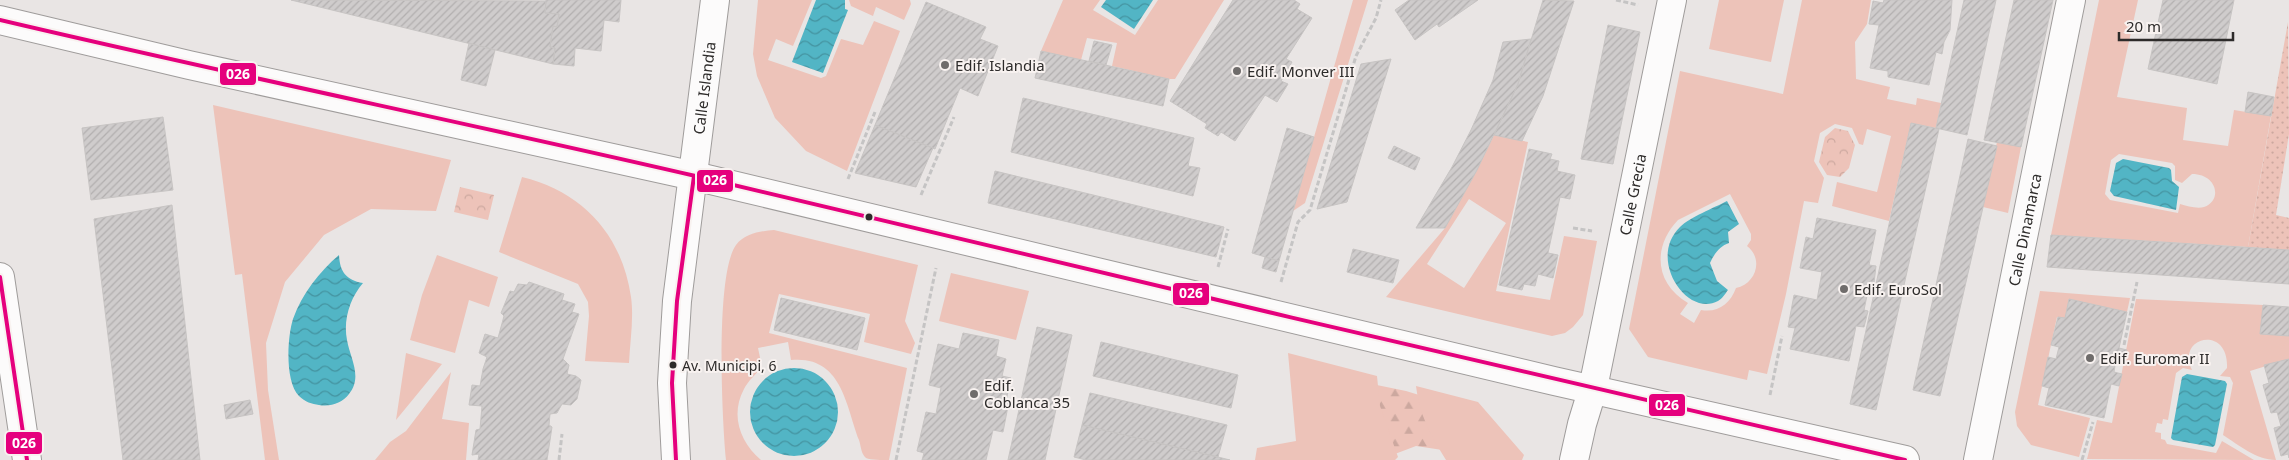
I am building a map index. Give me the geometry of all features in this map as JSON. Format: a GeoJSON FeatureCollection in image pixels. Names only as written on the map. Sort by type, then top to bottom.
{"type":"FeatureCollection","features":[{"type":"Feature","properties":{"kind":"street","name":"Calle Islandia"},"geometry":{"type":"LineString","coordinates":[[676,460],[672,383],[677,310],[715,0]]}},
{"type":"Feature","properties":{"kind":"street","name":"Calle Grecia"},"geometry":{"type":"LineString","coordinates":[[1574,460],[1582,424],[1594,388],[1672,0]]}},
{"type":"Feature","properties":{"kind":"street","name":"Calle Dinamarca"},"geometry":{"type":"LineString","coordinates":[[1978,460],[2071,0]]}},
{"type":"Feature","properties":{"kind":"street"},"geometry":{"type":"LineString","coordinates":[[0,20],[189,65],[694,176],[1554,381],[1594,388],[1905,460]]}},
{"type":"Feature","properties":{"kind":"street"},"geometry":{"type":"LineString","coordinates":[[0,277],[27,460]]}},
{"type":"Feature","properties":{"kind":"path"},"geometry":{"type":"LineString","coordinates":[[1272,314],[1298,222],[1310,210],[1356,56],[1376,18],[1381,0]]}},
{"type":"Feature","properties":{"kind":"path"},"geometry":{"type":"LineString","coordinates":[[838,210],[875,112]]}},
{"type":"Feature","properties":{"kind":"path"},"geometry":{"type":"LineString","coordinates":[[910,228],[923,189],[954,117]]}},
{"type":"Feature","properties":{"kind":"path"},"geometry":{"type":"LineString","coordinates":[[896,460],[942,236]]}},
{"type":"Feature","properties":{"kind":"path"},"geometry":{"type":"LineString","coordinates":[[2124,345],[2137,282]]}},
{"type":"Feature","properties":{"kind":"path"},"geometry":{"type":"LineString","coordinates":[[1762,427],[1782,336]]}},
{"type":"Feature","properties":{"kind":"path"},"geometry":{"type":"LineString","coordinates":[[2082,460],[2093,422]]}},
{"type":"Feature","properties":{"kind":"path"},"geometry":{"type":"LineString","coordinates":[[559,460],[562,434]]}},
{"type":"Feature","properties":{"kind":"green space"},"geometry":{"type":"Polygon","coordinates":[[[758,0],[812,0],[793,46],[776,39],[768,60],[821,78],[826,76],[841,39],[863,45],[874,21],[900,31],[847,171],[806,151],[775,118],[757,76],[753,54],[758,0]]]}},
{"type":"Feature","properties":{"kind":"green space"},"geometry":{"type":"Polygon","coordinates":[[[849,0],[910,0],[911,4],[904,20],[876,7],[873,16],[851,6],[849,0]]]}},
{"type":"Feature","properties":{"kind":"green space"},"geometry":{"type":"Polygon","coordinates":[[[1063,0],[1100,0],[1093,10],[1135,35],[1158,0],[1224,0],[1175,79],[1169,79],[1112,66],[1117,43],[1087,38],[1081,60],[1041,51],[1063,0]]]}},
{"type":"Feature","properties":{"kind":"green space"},"geometry":{"type":"Polygon","coordinates":[[[1353,0],[1368,0],[1305,203],[1293,211],[1353,0]]]}},
{"type":"Feature","properties":{"kind":"green space"},"geometry":{"type":"Polygon","coordinates":[[[1719,0],[1784,0],[1771,62],[1709,49],[1719,0]]]}},
{"type":"Feature","properties":{"kind":"green space"},"geometry":{"type":"Polygon","coordinates":[[[1802,0],[1871,0],[1867,24],[1855,42],[1856,79],[1890,87],[1887,99],[1916,105],[1917,98],[1941,103],[1936,128],[1911,123],[1889,221],[1832,206],[1837,182],[1877,192],[1891,136],[1867,129],[1863,145],[1859,144],[1852,128],[1835,124],[1820,133],[1814,161],[1824,178],[1818,203],[1804,201],[1786,294],[1767,374],[1749,370],[1747,380],[1648,357],[1629,329],[1680,71],[1783,94],[1802,0]],[[1730,194],[1678,220],[1664,242],[1661,264],[1663,276],[1669,286],[1688,303],[1680,314],[1694,323],[1701,310],[1718,309],[1727,303],[1736,288],[1749,282],[1753,276],[1756,264],[1752,251],[1747,246],[1751,240],[1751,234],[1730,194]]]}},
{"type":"Feature","properties":{"kind":"green space"},"geometry":{"type":"Polygon","coordinates":[[[2099,0],[2138,0],[2117,97],[2187,108],[2183,140],[2228,146],[2234,110],[2271,116],[2248,247],[2051,235],[2099,0]],[[2119,154],[2111,160],[2105,194],[2110,200],[2178,213],[2180,204],[2198,208],[2210,204],[2214,199],[2215,193],[2212,183],[2207,178],[2192,174],[2182,183],[2175,180],[2175,166],[2172,163],[2119,154]]]}},
{"type":"Feature","properties":{"kind":"green space"},"geometry":{"type":"Polygon","coordinates":[[[2288,22],[2289,134],[2276,215],[2289,218],[2289,250],[2248,247],[2288,22]]]}},
{"type":"Feature","properties":{"kind":"green space"},"geometry":{"type":"Polygon","coordinates":[[[213,105],[451,160],[436,211],[371,209],[324,235],[285,282],[266,343],[268,390],[279,460],[265,460],[242,274],[235,275],[213,105]]]}},
{"type":"Feature","properties":{"kind":"green space"},"geometry":{"type":"Polygon","coordinates":[[[1835,128],[1848,131],[1855,145],[1849,168],[1840,177],[1827,175],[1819,162],[1825,137],[1835,128]]]}},
{"type":"Feature","properties":{"kind":"green space"},"geometry":{"type":"Polygon","coordinates":[[[1494,135],[1528,142],[1496,291],[1550,300],[1564,236],[1597,241],[1583,315],[1565,333],[1552,336],[1386,297],[1445,228],[1494,135]],[[1469,199],[1427,264],[1464,288],[1506,223],[1469,199]]]}},
{"type":"Feature","properties":{"kind":"green space"},"geometry":{"type":"Polygon","coordinates":[[[1997,142],[2021,147],[2008,213],[1983,207],[1997,142]]]}},
{"type":"Feature","properties":{"kind":"green space"},"geometry":{"type":"Polygon","coordinates":[[[522,177],[564,193],[596,219],[609,236],[619,254],[631,297],[632,322],[629,363],[585,361],[589,316],[588,302],[578,284],[499,252],[522,177]]]}},
{"type":"Feature","properties":{"kind":"green space"},"geometry":{"type":"Polygon","coordinates":[[[460,187],[494,195],[488,220],[454,212],[460,187]]]}},
{"type":"Feature","properties":{"kind":"green space"},"geometry":{"type":"Polygon","coordinates":[[[774,230],[918,265],[905,321],[915,343],[911,354],[864,342],[870,314],[779,294],[769,333],[907,368],[889,460],[871,459],[864,456],[845,398],[832,374],[821,366],[808,361],[791,360],[788,342],[758,348],[762,367],[748,383],[740,399],[738,409],[739,428],[748,445],[761,460],[726,460],[722,349],[725,285],[729,261],[736,245],[744,238],[759,232],[774,230]]]}},
{"type":"Feature","properties":{"kind":"green space"},"geometry":{"type":"Polygon","coordinates":[[[437,255],[498,277],[489,307],[469,300],[455,353],[410,340],[422,295],[437,255]]]}},
{"type":"Feature","properties":{"kind":"green space"},"geometry":{"type":"Polygon","coordinates":[[[951,273],[1029,291],[1016,340],[939,321],[951,273]]]}},
{"type":"Feature","properties":{"kind":"green space"},"geometry":{"type":"Polygon","coordinates":[[[2040,291],[2130,298],[2127,312],[2069,299],[2065,318],[2057,317],[2038,405],[2090,418],[2079,457],[2031,445],[2017,426],[2015,412],[2040,291]]]}},
{"type":"Feature","properties":{"kind":"green space"},"geometry":{"type":"Polygon","coordinates":[[[2136,299],[2263,305],[2260,334],[2289,336],[2289,359],[2250,371],[2276,460],[2255,455],[2223,435],[2233,383],[2230,377],[2220,376],[2227,368],[2225,354],[2220,345],[2204,340],[2196,343],[2191,350],[2189,359],[2192,370],[2183,368],[2176,373],[2168,420],[2163,419],[2162,424],[2157,423],[2155,432],[2161,433],[2161,439],[2165,440],[2167,444],[2216,453],[2222,441],[2254,460],[2087,459],[2097,420],[2112,423],[2136,299]]]}},
{"type":"Feature","properties":{"kind":"green space"},"geometry":{"type":"Polygon","coordinates":[[[406,353],[442,364],[396,420],[406,353]]]}},
{"type":"Feature","properties":{"kind":"green space"},"geometry":{"type":"Polygon","coordinates":[[[1288,353],[1377,376],[1380,406],[1398,457],[1395,460],[1255,460],[1257,448],[1296,441],[1288,353]]]}},
{"type":"Feature","properties":{"kind":"green space"},"geometry":{"type":"Polygon","coordinates":[[[451,372],[442,419],[469,423],[466,460],[375,460],[390,442],[406,431],[451,372]]]}},
{"type":"Feature","properties":{"kind":"green space"},"geometry":{"type":"Polygon","coordinates":[[[1328,375],[1406,391],[1452,405],[1449,451],[1416,446],[1387,457],[1303,460],[1328,375]]]}},
{"type":"Feature","properties":{"kind":"green space"},"geometry":{"type":"Polygon","coordinates":[[[1416,386],[1478,402],[1524,455],[1522,460],[1446,460],[1426,424],[1416,386]]]}},
{"type":"Feature","properties":{"kind":"water"},"geometry":{"type":"Polygon","coordinates":[[[816,0],[845,0],[845,9],[848,10],[823,73],[792,62],[816,0]]]}},
{"type":"Feature","properties":{"kind":"water"},"geometry":{"type":"Polygon","coordinates":[[[1106,0],[1153,0],[1134,29],[1101,7],[1106,0]]]}},
{"type":"Feature","properties":{"kind":"water"},"geometry":{"type":"Polygon","coordinates":[[[2123,159],[2169,168],[2172,181],[2179,187],[2176,210],[2114,196],[2110,191],[2116,163],[2123,159]]]}},
{"type":"Feature","properties":{"kind":"water"},"geometry":{"type":"Polygon","coordinates":[[[1727,201],[1739,224],[1728,232],[1729,243],[1713,256],[1710,263],[1717,281],[1728,290],[1718,301],[1706,304],[1694,301],[1675,282],[1669,269],[1668,254],[1671,240],[1684,223],[1727,201]]]}},
{"type":"Feature","properties":{"kind":"water"},"geometry":{"type":"Polygon","coordinates":[[[339,255],[345,274],[352,280],[363,283],[351,302],[346,325],[355,381],[349,394],[340,402],[332,405],[319,405],[304,400],[294,389],[289,370],[289,337],[293,319],[306,292],[318,276],[339,255]]]}},
{"type":"Feature","properties":{"kind":"water"},"geometry":{"type":"Polygon","coordinates":[[[785,368],[803,368],[819,375],[831,387],[838,403],[838,421],[831,437],[819,449],[803,456],[785,456],[769,449],[757,437],[750,421],[750,403],[757,387],[769,375],[785,368]]]}},
{"type":"Feature","properties":{"kind":"water"},"geometry":{"type":"Polygon","coordinates":[[[2187,374],[2225,381],[2227,384],[2215,445],[2213,447],[2173,440],[2171,438],[2182,377],[2187,374]]]}},
{"type":"Feature","properties":{"kind":"building"},"geometry":{"type":"Polygon","coordinates":[[[291,0],[546,1],[545,13],[559,14],[557,27],[553,26],[550,47],[555,48],[553,64],[291,0]]]}},
{"type":"Feature","properties":{"kind":"building"},"geometry":{"type":"Polygon","coordinates":[[[546,0],[621,0],[619,22],[604,20],[601,51],[575,48],[574,66],[553,64],[555,48],[550,47],[553,26],[557,27],[559,14],[545,13],[546,0]]]}},
{"type":"Feature","properties":{"kind":"building","name":"Edif. Monver III"},"geometry":{"type":"Polygon","coordinates":[[[1233,0],[1294,0],[1300,4],[1297,9],[1312,18],[1286,59],[1292,62],[1281,81],[1288,84],[1277,102],[1265,95],[1235,141],[1221,132],[1218,136],[1205,128],[1207,124],[1170,101],[1233,0]]]}},
{"type":"Feature","properties":{"kind":"building"},"geometry":{"type":"Polygon","coordinates":[[[1409,0],[1478,0],[1439,27],[1437,24],[1415,40],[1395,10],[1409,0]]]}},
{"type":"Feature","properties":{"kind":"building"},"geometry":{"type":"Polygon","coordinates":[[[1543,0],[1574,1],[1543,96],[1522,141],[1494,135],[1518,84],[1543,0]]]}},
{"type":"Feature","properties":{"kind":"building"},"geometry":{"type":"Polygon","coordinates":[[[1884,0],[1952,0],[1950,30],[1944,42],[1942,54],[1936,52],[1929,85],[1888,77],[1888,71],[1870,68],[1879,25],[1869,24],[1873,1],[1883,3],[1884,0]]]}},
{"type":"Feature","properties":{"kind":"building"},"geometry":{"type":"Polygon","coordinates":[[[1964,0],[1996,0],[1967,135],[1936,128],[1964,0]]]}},
{"type":"Feature","properties":{"kind":"building"},"geometry":{"type":"Polygon","coordinates":[[[2014,0],[2053,0],[2021,147],[1984,140],[2014,0]]]}},
{"type":"Feature","properties":{"kind":"building"},"geometry":{"type":"Polygon","coordinates":[[[2163,0],[2234,0],[2217,84],[2148,69],[2163,0]]]}},
{"type":"Feature","properties":{"kind":"building","name":"Edif. Islandia"},"geometry":{"type":"Polygon","coordinates":[[[926,2],[986,27],[980,39],[998,46],[978,96],[960,88],[935,149],[875,125],[926,2]]]}},
{"type":"Feature","properties":{"kind":"building"},"geometry":{"type":"Polygon","coordinates":[[[1608,25],[1640,32],[1613,164],[1581,159],[1608,25]]]}},
{"type":"Feature","properties":{"kind":"building"},"geometry":{"type":"Polygon","coordinates":[[[1531,39],[1518,84],[1477,170],[1445,228],[1416,228],[1452,167],[1471,130],[1493,80],[1503,42],[1531,39]]]}},
{"type":"Feature","properties":{"kind":"building"},"geometry":{"type":"Polygon","coordinates":[[[1094,41],[1112,45],[1106,65],[1089,61],[1094,41]]]}},
{"type":"Feature","properties":{"kind":"building"},"geometry":{"type":"Polygon","coordinates":[[[469,43],[495,50],[486,86],[461,80],[469,43]]]}},
{"type":"Feature","properties":{"kind":"building"},"geometry":{"type":"Polygon","coordinates":[[[1041,51],[1169,79],[1163,106],[1035,78],[1041,51]]]}},
{"type":"Feature","properties":{"kind":"building"},"geometry":{"type":"Polygon","coordinates":[[[1391,59],[1347,202],[1317,209],[1361,64],[1391,59]]]}},
{"type":"Feature","properties":{"kind":"building"},"geometry":{"type":"Polygon","coordinates":[[[2248,92],[2274,97],[2271,116],[2245,112],[2248,92]]]}},
{"type":"Feature","properties":{"kind":"building"},"geometry":{"type":"Polygon","coordinates":[[[1023,98],[1194,138],[1188,166],[1200,168],[1193,196],[1011,152],[1023,98]]]}},
{"type":"Feature","properties":{"kind":"building"},"geometry":{"type":"Polygon","coordinates":[[[163,117],[173,190],[91,200],[82,128],[163,117]]]}},
{"type":"Feature","properties":{"kind":"building"},"geometry":{"type":"Polygon","coordinates":[[[1911,123],[1939,129],[1876,410],[1850,404],[1911,123]]]}},
{"type":"Feature","properties":{"kind":"building"},"geometry":{"type":"Polygon","coordinates":[[[875,125],[933,148],[916,187],[855,173],[875,125]]]}},
{"type":"Feature","properties":{"kind":"building"},"geometry":{"type":"Polygon","coordinates":[[[1287,128],[1314,137],[1279,261],[1252,253],[1287,128]]]}},
{"type":"Feature","properties":{"kind":"building"},"geometry":{"type":"Polygon","coordinates":[[[1968,139],[1997,146],[1940,396],[1913,390],[1968,139]]]}},
{"type":"Feature","properties":{"kind":"building"},"geometry":{"type":"Polygon","coordinates":[[[1394,146],[1420,158],[1415,170],[1388,158],[1394,146]]]}},
{"type":"Feature","properties":{"kind":"building"},"geometry":{"type":"Polygon","coordinates":[[[1529,149],[1552,154],[1550,159],[1559,161],[1557,171],[1575,175],[1570,199],[1560,197],[1548,253],[1558,255],[1553,278],[1538,274],[1535,286],[1524,284],[1522,290],[1499,285],[1529,149]]]}},
{"type":"Feature","properties":{"kind":"building"},"geometry":{"type":"Polygon","coordinates":[[[995,171],[1224,227],[1216,257],[988,203],[995,171]]]}},
{"type":"Feature","properties":{"kind":"building"},"geometry":{"type":"Polygon","coordinates":[[[172,205],[200,460],[123,460],[94,219],[172,205]]]}},
{"type":"Feature","properties":{"kind":"building","name":"Edif. EuroSol"},"geometry":{"type":"Polygon","coordinates":[[[1817,218],[1876,230],[1869,265],[1876,266],[1874,283],[1870,281],[1864,310],[1868,311],[1864,327],[1856,326],[1849,361],[1790,349],[1795,328],[1788,327],[1794,295],[1817,300],[1822,272],[1800,268],[1806,237],[1813,239],[1817,218]]]}},
{"type":"Feature","properties":{"kind":"building"},"geometry":{"type":"Polygon","coordinates":[[[2051,235],[2289,250],[2289,284],[2047,267],[2051,235]]]}},
{"type":"Feature","properties":{"kind":"building"},"geometry":{"type":"Polygon","coordinates":[[[1353,249],[1399,260],[1393,283],[1347,272],[1353,249]]]}},
{"type":"Feature","properties":{"kind":"building"},"geometry":{"type":"Polygon","coordinates":[[[1265,257],[1279,261],[1276,272],[1262,268],[1265,257]]]}},
{"type":"Feature","properties":{"kind":"building"},"geometry":{"type":"Polygon","coordinates":[[[529,282],[564,294],[562,300],[575,304],[572,312],[579,314],[563,359],[569,365],[567,374],[576,376],[581,380],[577,399],[571,405],[562,404],[557,413],[550,414],[549,425],[552,427],[547,460],[478,460],[479,454],[472,455],[476,430],[480,429],[482,406],[469,405],[472,385],[480,386],[487,357],[479,353],[485,334],[498,338],[504,316],[501,313],[510,291],[514,292],[518,284],[527,285],[529,282]]]}},
{"type":"Feature","properties":{"kind":"building"},"geometry":{"type":"Polygon","coordinates":[[[781,298],[865,318],[857,350],[774,330],[781,298]]]}},
{"type":"Feature","properties":{"kind":"building","name":"Edif. Euromar II"},"geometry":{"type":"Polygon","coordinates":[[[2069,299],[2127,312],[2119,348],[2127,350],[2124,361],[2116,359],[2114,372],[2122,374],[2119,386],[2111,384],[2104,418],[2045,405],[2049,388],[2042,386],[2048,357],[2056,359],[2059,347],[2051,345],[2058,317],[2065,318],[2069,299]]]}},
{"type":"Feature","properties":{"kind":"building"},"geometry":{"type":"Polygon","coordinates":[[[2263,305],[2289,307],[2289,336],[2260,334],[2263,305]]]}},
{"type":"Feature","properties":{"kind":"building"},"geometry":{"type":"Polygon","coordinates":[[[1037,327],[1072,335],[1045,460],[1008,460],[1037,327]]]}},
{"type":"Feature","properties":{"kind":"building","name":"Edif. Coblanca 35"},"geometry":{"type":"Polygon","coordinates":[[[963,333],[999,340],[996,356],[1006,359],[1002,376],[1011,378],[1006,401],[1009,401],[1003,432],[993,430],[986,460],[922,460],[924,453],[917,451],[926,412],[936,414],[941,388],[929,385],[938,344],[959,349],[963,333]]]}},
{"type":"Feature","properties":{"kind":"building"},"geometry":{"type":"Polygon","coordinates":[[[1101,342],[1238,375],[1231,408],[1093,376],[1101,342]]]}},
{"type":"Feature","properties":{"kind":"building"},"geometry":{"type":"Polygon","coordinates":[[[2289,359],[2289,458],[2288,454],[2281,456],[2274,428],[2281,426],[2277,412],[2271,413],[2263,385],[2269,383],[2264,365],[2289,359]]]}},
{"type":"Feature","properties":{"kind":"building"},"geometry":{"type":"Polygon","coordinates":[[[1090,393],[1227,425],[1218,457],[1082,425],[1090,393]]]}},
{"type":"Feature","properties":{"kind":"building"},"geometry":{"type":"Polygon","coordinates":[[[250,400],[253,414],[226,419],[224,405],[250,400]]]}},
{"type":"Feature","properties":{"kind":"building"},"geometry":{"type":"Polygon","coordinates":[[[1082,425],[1230,460],[1086,460],[1074,457],[1082,425]]]}},
{"type":"Feature","properties":{"kind":"transit line","name":"026"},"geometry":{"type":"LineString","coordinates":[[0,20],[700,177],[1453,356],[1905,460]]}},
{"type":"Feature","properties":{"kind":"transit line","name":"026"},"geometry":{"type":"LineString","coordinates":[[676,460],[672,383],[677,301],[694,176]]}},
{"type":"Feature","properties":{"kind":"transit line","name":"026"},"geometry":{"type":"LineString","coordinates":[[0,277],[27,460]]}},
{"type":"Feature","properties":{"kind":"place","name":"Edif. Islandia"},"geometry":{"type":"Point","coordinates":[945,65]}},
{"type":"Feature","properties":{"kind":"place","name":"Edif. Monver III"},"geometry":{"type":"Point","coordinates":[1237,71]}},
{"type":"Feature","properties":{"kind":"place","name":"Edif. EuroSol"},"geometry":{"type":"Point","coordinates":[1844,289]}},
{"type":"Feature","properties":{"kind":"place","name":"Edif. Euromar II"},"geometry":{"type":"Point","coordinates":[2090,358]}},
{"type":"Feature","properties":{"kind":"place","name":"Av. Municipi, 6"},"geometry":{"type":"Point","coordinates":[673,365]}},
{"type":"Feature","properties":{"kind":"place","name":"Edif. Coblanca 35"},"geometry":{"type":"Point","coordinates":[974,394]}}]}
